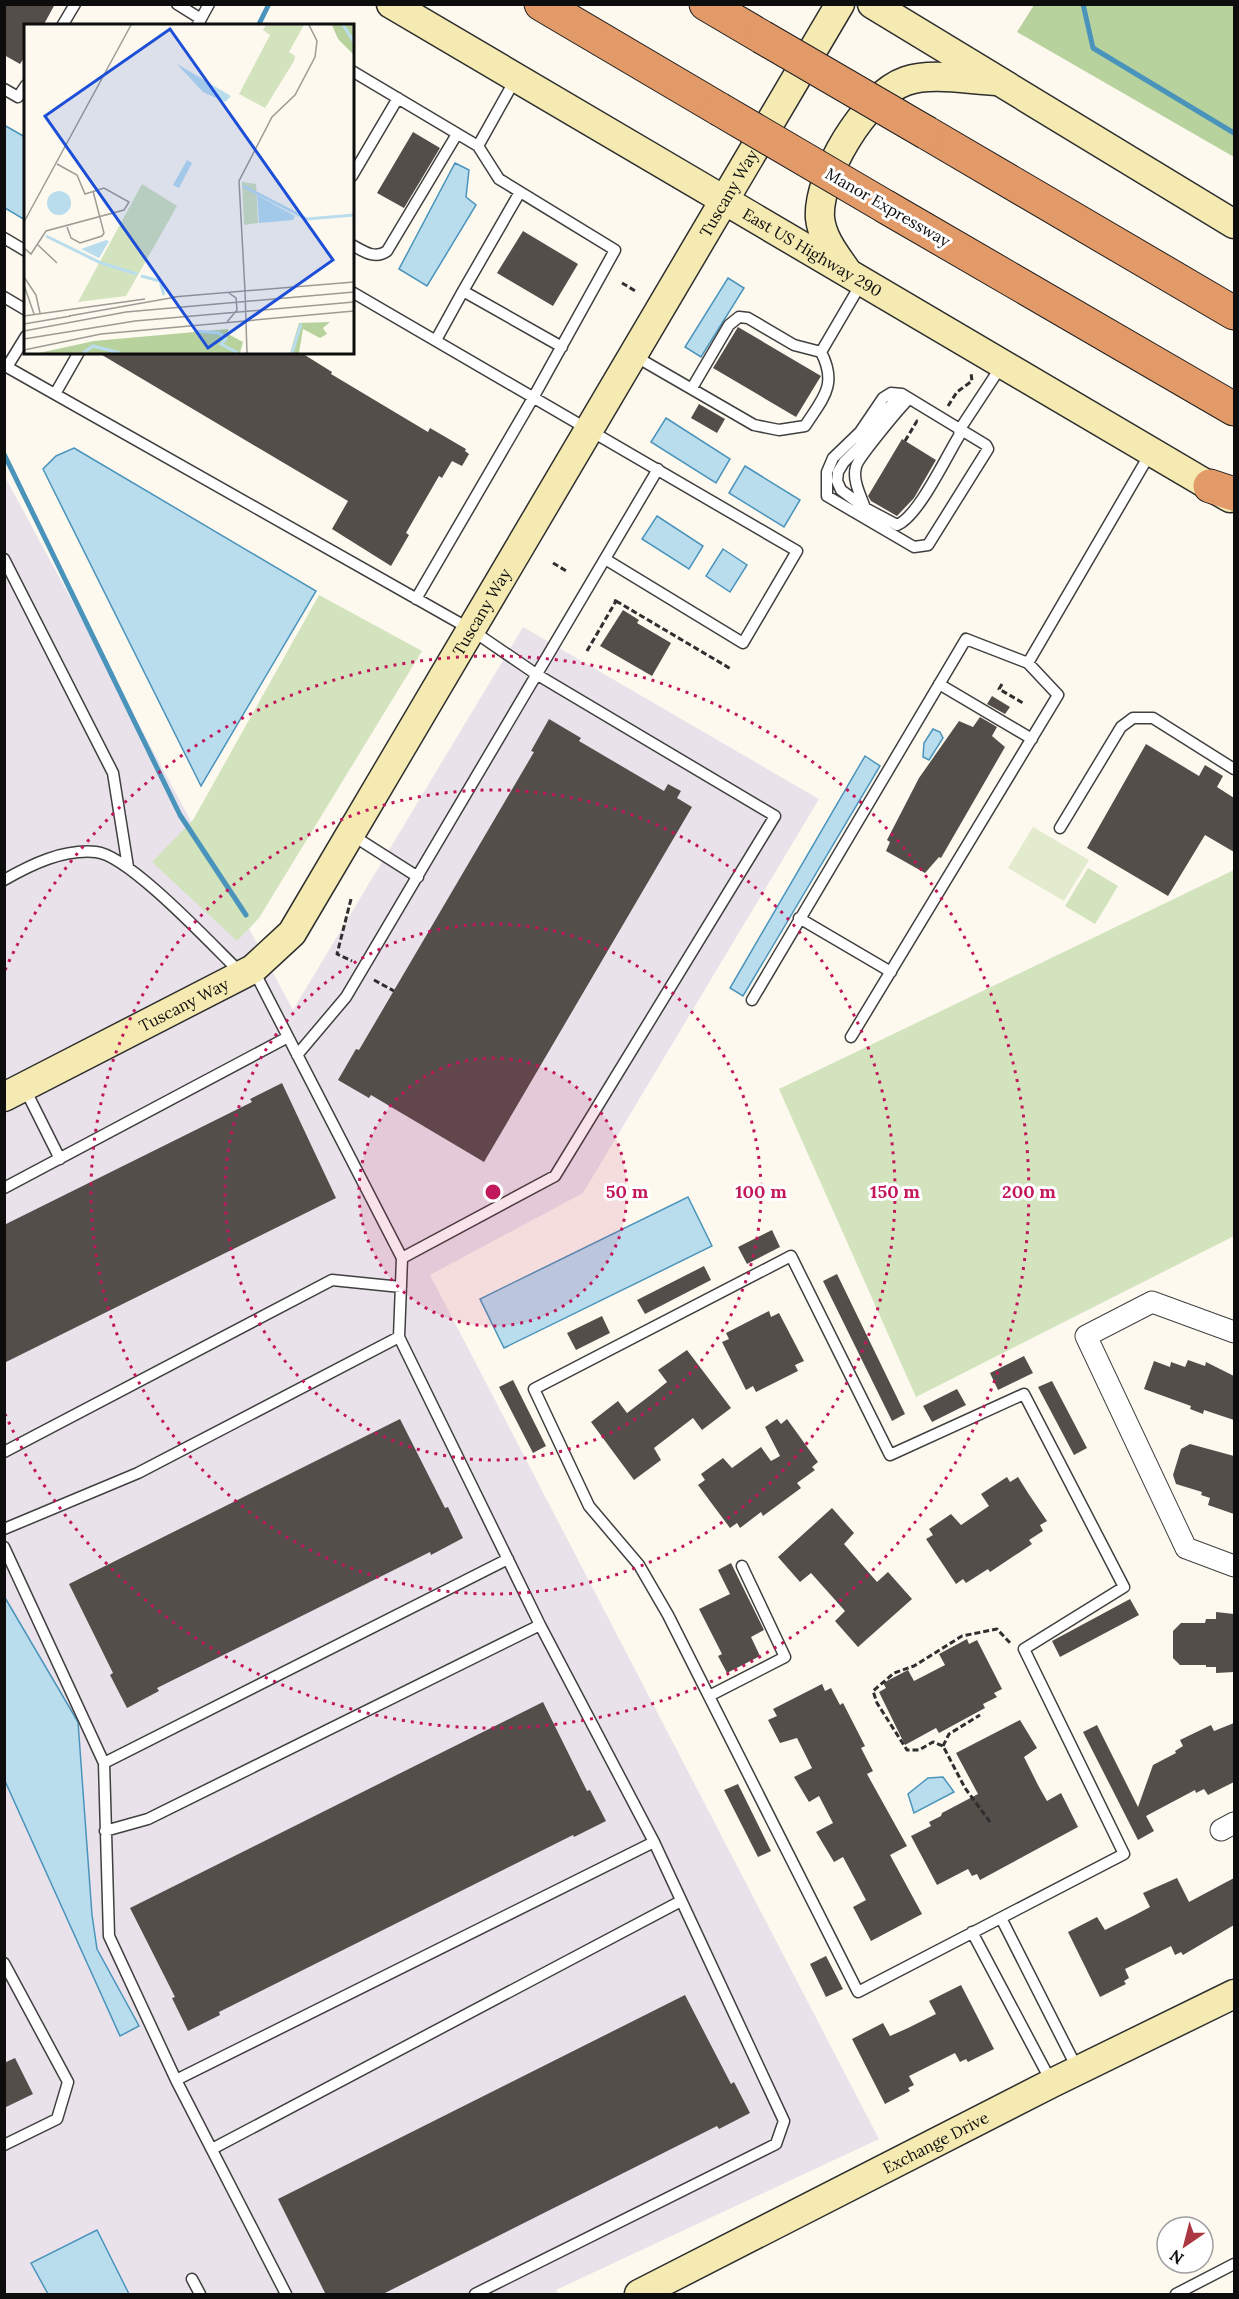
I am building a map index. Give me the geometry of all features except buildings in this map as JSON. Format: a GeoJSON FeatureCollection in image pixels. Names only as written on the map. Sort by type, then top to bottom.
{"type":"FeatureCollection","features":[{"type":"Feature","properties":{"kind":"highway","name":"Manor Expressway"},"geometry":{"type":"LineString","coordinates":[[541,4],[1234,409]]}},
{"type":"Feature","properties":{"kind":"highway"},"geometry":{"type":"LineString","coordinates":[[706,4],[1234,313]]}},
{"type":"Feature","properties":{"kind":"main road","name":"East US Highway 290"},"geometry":{"type":"LineString","coordinates":[[391,4],[1002,365],[1226,493]]}},
{"type":"Feature","properties":{"kind":"main road","name":"Tuscany Way"},"geometry":{"type":"LineString","coordinates":[[14,1092],[248,972],[292,933],[840,4]]}},
{"type":"Feature","properties":{"kind":"main road"},"geometry":{"type":"LineString","coordinates":[[872,4],[1234,224]]}},
{"type":"Feature","properties":{"kind":"main road"},"geometry":{"type":"LineString","coordinates":[[856,278],[827,244],[820,220],[820,197],[825,179],[864,112],[878,97],[907,81],[938,79],[999,81]]}},
{"type":"Feature","properties":{"kind":"main road","name":"Exchange Drive"},"geometry":{"type":"LineString","coordinates":[[639,2295],[1052,2083],[1234,1994]]}},
{"type":"Feature","properties":{"kind":"street"},"geometry":{"type":"LineString","coordinates":[[1234,1332],[1152,1302],[1086,1336],[1186,1548],[1234,1566]]}},
{"type":"Feature","properties":{"kind":"lane"},"geometry":{"type":"LineString","coordinates":[[63,24],[75,4]]}},
{"type":"Feature","properties":{"kind":"lane"},"geometry":{"type":"LineString","coordinates":[[177,4],[199,22],[209,4]]}},
{"type":"Feature","properties":{"kind":"lane"},"geometry":{"type":"LineString","coordinates":[[354,72],[478,146],[498,179],[615,250],[533,398],[416,599]]}},
{"type":"Feature","properties":{"kind":"lane"},"geometry":{"type":"LineString","coordinates":[[478,146],[516,77]]}},
{"type":"Feature","properties":{"kind":"lane"},"geometry":{"type":"LineString","coordinates":[[4,89],[18,97],[24,88]]}},
{"type":"Feature","properties":{"kind":"lane"},"geometry":{"type":"LineString","coordinates":[[354,173],[398,98]]}},
{"type":"Feature","properties":{"kind":"lane"},"geometry":{"type":"LineString","coordinates":[[354,246],[372,255],[383,255],[387,251],[457,134]]}},
{"type":"Feature","properties":{"kind":"lane"},"geometry":{"type":"LineString","coordinates":[[436,340],[520,192]]}},
{"type":"Feature","properties":{"kind":"lane"},"geometry":{"type":"LineString","coordinates":[[4,238],[24,249]]}},
{"type":"Feature","properties":{"kind":"lane"},"geometry":{"type":"LineString","coordinates":[[821,352],[856,278]]}},
{"type":"Feature","properties":{"kind":"lane"},"geometry":{"type":"LineString","coordinates":[[463,291],[562,347]]}},
{"type":"Feature","properties":{"kind":"lane"},"geometry":{"type":"LineString","coordinates":[[354,293],[797,551],[743,643],[605,559]]}},
{"type":"Feature","properties":{"kind":"lane"},"geometry":{"type":"LineString","coordinates":[[4,297],[24,309]]}},
{"type":"Feature","properties":{"kind":"lane"},"geometry":{"type":"LineString","coordinates":[[632,355],[754,425],[779,430],[805,426],[830,387],[828,364],[821,352],[794,345],[748,318],[739,317],[729,325],[692,388]]}},
{"type":"Feature","properties":{"kind":"lane"},"geometry":{"type":"LineString","coordinates":[[24,339],[6,366],[470,629],[536,674],[775,816],[555,1176],[402,1258]]}},
{"type":"Feature","properties":{"kind":"lane"},"geometry":{"type":"LineString","coordinates":[[55,394],[78,354]]}},
{"type":"Feature","properties":{"kind":"lane"},"geometry":{"type":"LineString","coordinates":[[905,397],[889,407],[838,472],[837,482],[841,490],[865,508],[897,525],[906,522],[959,436],[960,429],[1002,365]]}},
{"type":"Feature","properties":{"kind":"lane"},"geometry":{"type":"LineString","coordinates":[[891,393],[905,397],[960,429],[988,449],[928,545],[914,547],[826,496],[827,472],[833,458],[860,432],[883,398],[891,393]]}},
{"type":"Feature","properties":{"kind":"lane"},"geometry":{"type":"LineString","coordinates":[[865,508],[855,478],[856,464],[905,397]]}},
{"type":"Feature","properties":{"kind":"lane"},"geometry":{"type":"LineString","coordinates":[[1028,663],[1151,452]]}},
{"type":"Feature","properties":{"kind":"lane"},"geometry":{"type":"LineString","coordinates":[[297,1055],[346,997],[658,469]]}},
{"type":"Feature","properties":{"kind":"lane"},"geometry":{"type":"LineString","coordinates":[[4,559],[113,773],[128,867]]}},
{"type":"Feature","properties":{"kind":"lane"},"geometry":{"type":"LineString","coordinates":[[753,1000],[799,918],[966,639],[1028,663],[1058,695],[851,1037]]}},
{"type":"Feature","properties":{"kind":"lane"},"geometry":{"type":"LineString","coordinates":[[939,684],[1032,739]]}},
{"type":"Feature","properties":{"kind":"lane"},"geometry":{"type":"LineString","coordinates":[[1060,828],[1121,727],[1133,718],[1153,718],[1234,769]]}},
{"type":"Feature","properties":{"kind":"lane"},"geometry":{"type":"LineString","coordinates":[[350,834],[418,877]]}},
{"type":"Feature","properties":{"kind":"lane"},"geometry":{"type":"LineString","coordinates":[[4,880],[61,854],[98,852],[128,867],[248,972],[288,1037],[402,1258],[399,1337],[540,1625],[654,1842],[784,2121],[776,2144],[475,2295]]}},
{"type":"Feature","properties":{"kind":"lane"},"geometry":{"type":"LineString","coordinates":[[799,918],[891,972]]}},
{"type":"Feature","properties":{"kind":"lane"},"geometry":{"type":"LineString","coordinates":[[4,1188],[288,1037]]}},
{"type":"Feature","properties":{"kind":"lane"},"geometry":{"type":"LineString","coordinates":[[14,1092],[60,1159]]}},
{"type":"Feature","properties":{"kind":"lane"},"geometry":{"type":"LineString","coordinates":[[791,1256],[890,1455],[1024,1394],[1124,1587],[1024,1649],[1124,1854],[858,1992],[709,1696],[639,1565],[589,1506],[534,1389],[791,1256]]}},
{"type":"Feature","properties":{"kind":"lane"},"geometry":{"type":"LineString","coordinates":[[4,1452],[332,1280],[401,1287]]}},
{"type":"Feature","properties":{"kind":"lane"},"geometry":{"type":"LineString","coordinates":[[4,1529],[138,1473],[399,1337]]}},
{"type":"Feature","properties":{"kind":"lane"},"geometry":{"type":"LineString","coordinates":[[4,1547],[104,1763],[109,1936],[176,2080],[286,2295]]}},
{"type":"Feature","properties":{"kind":"lane"},"geometry":{"type":"LineString","coordinates":[[104,1763],[508,1559]]}},
{"type":"Feature","properties":{"kind":"lane"},"geometry":{"type":"LineString","coordinates":[[709,1696],[785,1657],[742,1566]]}},
{"type":"Feature","properties":{"kind":"lane"},"geometry":{"type":"LineString","coordinates":[[105,1831],[148,1819],[540,1625]]}},
{"type":"Feature","properties":{"kind":"lane"},"geometry":{"type":"LineString","coordinates":[[176,2080],[654,1842]]}},
{"type":"Feature","properties":{"kind":"lane"},"geometry":{"type":"LineString","coordinates":[[212,2149],[681,1901]]}},
{"type":"Feature","properties":{"kind":"lane"},"geometry":{"type":"LineString","coordinates":[[1000,1918],[1078,2070]]}},
{"type":"Feature","properties":{"kind":"lane"},"geometry":{"type":"LineString","coordinates":[[972,1932],[1052,2083]]}},
{"type":"Feature","properties":{"kind":"lane"},"geometry":{"type":"LineString","coordinates":[[4,1963],[68,2082],[57,2119],[4,2145]]}},
{"type":"Feature","properties":{"kind":"lane"},"geometry":{"type":"LineString","coordinates":[[1176,2295],[1234,2264]]}},
{"type":"Feature","properties":{"kind":"lane"},"geometry":{"type":"LineString","coordinates":[[192,2279],[200,2295]]}},
{"type":"Feature","properties":{"kind":"path"},"geometry":{"type":"LineString","coordinates":[[622,283],[637,292]]}},
{"type":"Feature","properties":{"kind":"path"},"geometry":{"type":"LineString","coordinates":[[947,408],[957,392],[972,381],[969,369]]}},
{"type":"Feature","properties":{"kind":"path"},"geometry":{"type":"LineString","coordinates":[[905,441],[917,421],[926,426]]}},
{"type":"Feature","properties":{"kind":"path"},"geometry":{"type":"LineString","coordinates":[[553,563],[568,573]]}},
{"type":"Feature","properties":{"kind":"path"},"geometry":{"type":"LineString","coordinates":[[587,651],[615,600],[731,669]]}},
{"type":"Feature","properties":{"kind":"path"},"geometry":{"type":"LineString","coordinates":[[1002,684],[999,689],[1023,703]]}},
{"type":"Feature","properties":{"kind":"path"},"geometry":{"type":"LineString","coordinates":[[351,899],[337,954],[352,961]]}},
{"type":"Feature","properties":{"kind":"path"},"geometry":{"type":"LineString","coordinates":[[374,980],[394,991]]}},
{"type":"Feature","properties":{"kind":"path"},"geometry":{"type":"LineString","coordinates":[[990,1822],[965,1788],[943,1746],[933,1742],[919,1750],[907,1750],[874,1697],[875,1687],[962,1636],[998,1629],[1007,1643],[1024,1649]]}},
{"type":"Feature","properties":{"kind":"path"},"geometry":{"type":"LineString","coordinates":[[943,1746],[949,1734],[980,1715]]}},
{"type":"Feature","properties":{"kind":"shaded area"},"geometry":{"type":"Polygon","coordinates":[[[4,475],[293,1010],[523,627],[819,799],[583,1193],[430,1275],[879,2139],[556,2290],[558,2294],[5,2294],[4,475]]]}},
{"type":"Feature","properties":{"kind":"green space"},"geometry":{"type":"Polygon","coordinates":[[[1034,5],[1234,5],[1234,157],[1017,32],[1034,5]]]}},
{"type":"Feature","properties":{"kind":"green space"},"geometry":{"type":"Polygon","coordinates":[[[319,595],[422,651],[259,918],[237,941],[152,862],[193,820],[319,595]]]}},
{"type":"Feature","properties":{"kind":"green space"},"geometry":{"type":"Polygon","coordinates":[[[1033,827],[1089,860],[1064,901],[1008,868],[1033,827]]]}},
{"type":"Feature","properties":{"kind":"green space"},"geometry":{"type":"Polygon","coordinates":[[[1088,868],[1118,886],[1095,924],[1065,906],[1088,868]]]}},
{"type":"Feature","properties":{"kind":"green space"},"geometry":{"type":"Polygon","coordinates":[[[1234,870],[1234,1236],[916,1397],[779,1089],[1234,870]]]}},
{"type":"Feature","properties":{"kind":"water"},"geometry":{"type":"Polygon","coordinates":[[[4,125],[24,136],[24,219],[5,208],[4,125]]]}},
{"type":"Feature","properties":{"kind":"water"},"geometry":{"type":"Polygon","coordinates":[[[455,163],[469,170],[466,197],[476,205],[427,286],[399,269],[455,163]]]}},
{"type":"Feature","properties":{"kind":"water"},"geometry":{"type":"Polygon","coordinates":[[[728,278],[744,288],[701,357],[685,347],[728,278]]]}},
{"type":"Feature","properties":{"kind":"water"},"geometry":{"type":"Polygon","coordinates":[[[666,418],[730,459],[716,483],[651,442],[666,418]]]}},
{"type":"Feature","properties":{"kind":"water"},"geometry":{"type":"Polygon","coordinates":[[[74,448],[316,591],[201,786],[43,469],[56,456],[74,448]]]}},
{"type":"Feature","properties":{"kind":"water"},"geometry":{"type":"Polygon","coordinates":[[[745,466],[800,500],[784,527],[729,493],[745,466]]]}},
{"type":"Feature","properties":{"kind":"water"},"geometry":{"type":"Polygon","coordinates":[[[657,516],[703,546],[689,569],[642,539],[657,516]]]}},
{"type":"Feature","properties":{"kind":"water"},"geometry":{"type":"Polygon","coordinates":[[[723,549],[747,565],[730,592],[706,576],[723,549]]]}},
{"type":"Feature","properties":{"kind":"water"},"geometry":{"type":"Polygon","coordinates":[[[933,729],[940,732],[943,738],[929,760],[923,757],[924,743],[933,729]]]}},
{"type":"Feature","properties":{"kind":"water"},"geometry":{"type":"Polygon","coordinates":[[[865,756],[880,766],[743,996],[730,988],[865,756]]]}},
{"type":"Feature","properties":{"kind":"water"},"geometry":{"type":"Polygon","coordinates":[[[688,1197],[712,1246],[504,1348],[480,1299],[688,1197]]]}},
{"type":"Feature","properties":{"kind":"water"},"geometry":{"type":"Polygon","coordinates":[[[4,1596],[78,1722],[92,1915],[97,1949],[139,2026],[120,2036],[5,1781],[4,1596]]]}},
{"type":"Feature","properties":{"kind":"water"},"geometry":{"type":"Polygon","coordinates":[[[943,1777],[954,1792],[914,1813],[908,1794],[928,1778],[943,1777]]]}},
{"type":"Feature","properties":{"kind":"water"},"geometry":{"type":"Polygon","coordinates":[[[97,2230],[129,2294],[48,2294],[31,2263],[97,2230]]]}},
{"type":"Feature","properties":{"kind":"waterway"},"geometry":{"type":"LineString","coordinates":[[259,24],[269,4]]}},
{"type":"Feature","properties":{"kind":"waterway"},"geometry":{"type":"LineString","coordinates":[[1083,4],[1093,48],[1234,133]]}},
{"type":"Feature","properties":{"kind":"waterway"},"geometry":{"type":"LineString","coordinates":[[4,454],[180,815],[246,915]]}}]}
